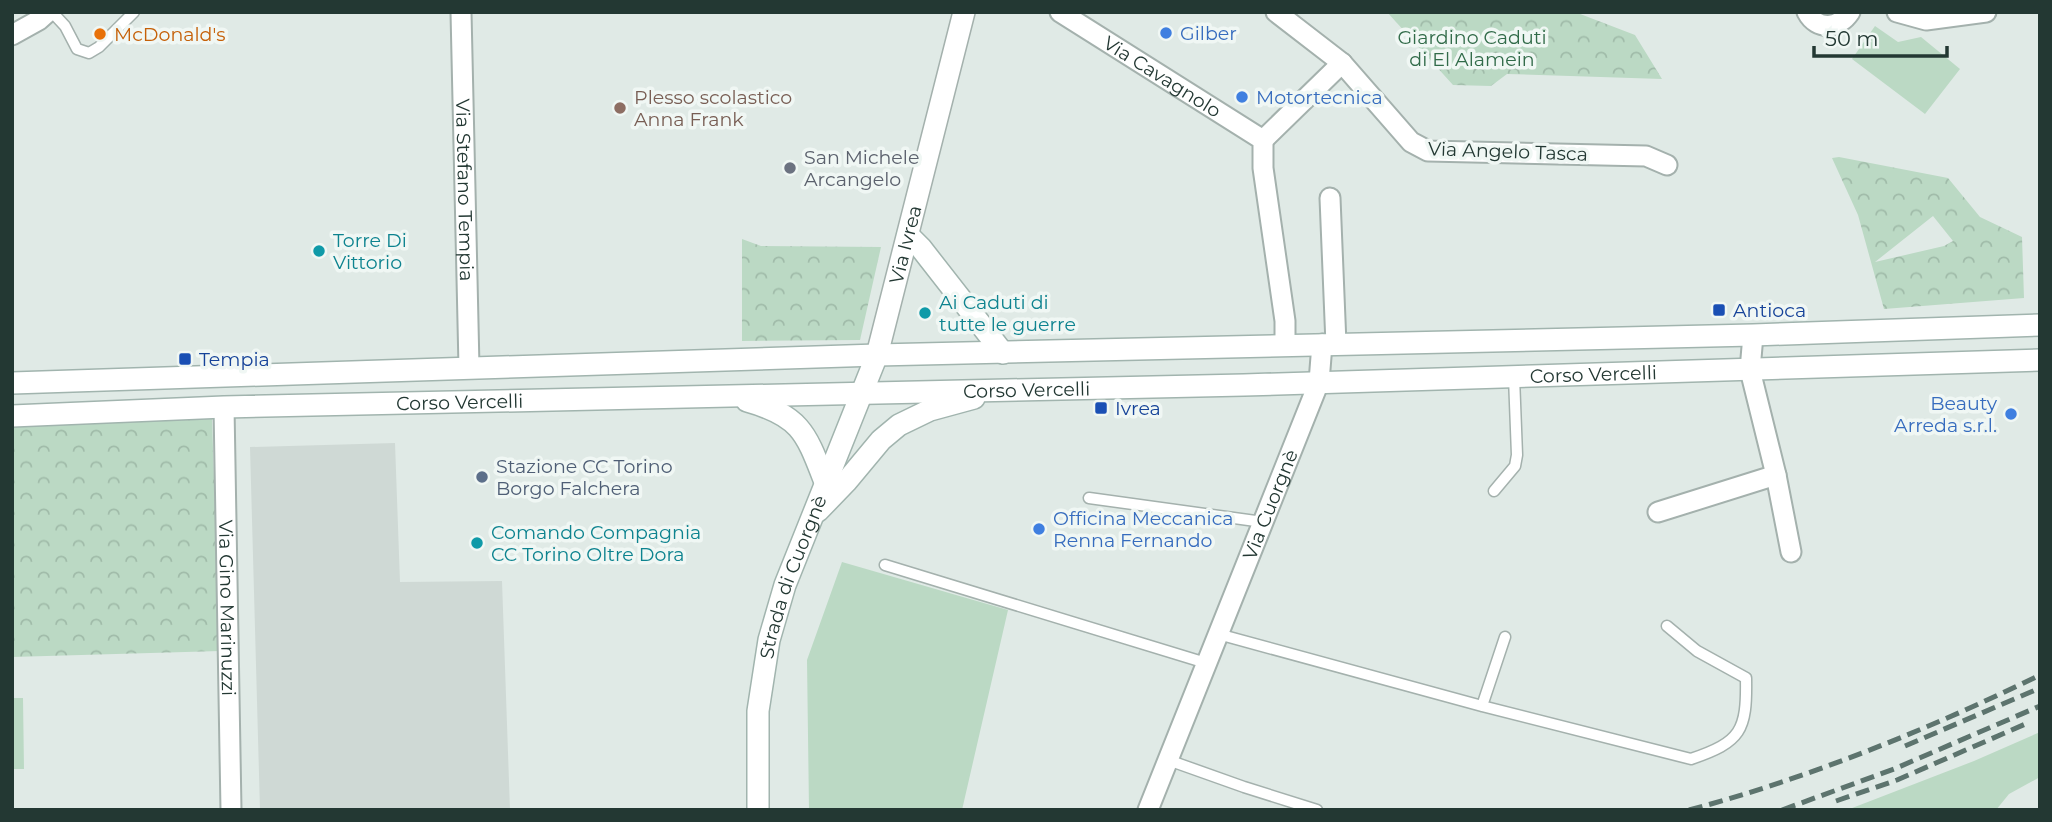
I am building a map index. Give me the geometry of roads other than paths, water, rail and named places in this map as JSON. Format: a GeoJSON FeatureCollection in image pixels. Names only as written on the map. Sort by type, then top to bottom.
{"type":"FeatureCollection","features":[{"type":"Feature","properties":{"kind":"main road","name":"Via Ivrea"},"geometry":{"type":"LineString","coordinates":[[877,355],[964,12]]}},
{"type":"Feature","properties":{"kind":"main road"},"geometry":{"type":"LineString","coordinates":[[908,235],[1003,353]]}},
{"type":"Feature","properties":{"kind":"main road","name":"Corso Vercelli"},"geometry":{"type":"LineString","coordinates":[[12,383],[877,355],[1753,335],[2040,325]]}},
{"type":"Feature","properties":{"kind":"main road","name":"Strada di Cuorgnè"},"geometry":{"type":"LineString","coordinates":[[758,810],[758,711],[764,666],[785,585],[877,355]]}},
{"type":"Feature","properties":{"kind":"main road","name":"Corso Vercelli"},"geometry":{"type":"LineString","coordinates":[[12,416],[224,407],[862,394],[2040,360]]}},
{"type":"Feature","properties":{"kind":"main road"},"geometry":{"type":"LineString","coordinates":[[812,518],[881,440],[899,425],[930,410],[1005,388]]}},
{"type":"Feature","properties":{"kind":"main road"},"geometry":{"type":"LineString","coordinates":[[728,396],[785,414],[806,438],[825,482]]}},
{"type":"Feature","properties":{"kind":"street"},"geometry":{"type":"LineString","coordinates":[[12,35],[50,12]]}},
{"type":"Feature","properties":{"kind":"street","name":"Via Stefano Tempia"},"geometry":{"type":"LineString","coordinates":[[461,12],[469,367]]}},
{"type":"Feature","properties":{"kind":"street","name":"Via Cavagnolo"},"geometry":{"type":"LineString","coordinates":[[1060,12],[1263,140]]}},
{"type":"Feature","properties":{"kind":"street","name":"Via Angelo Tasca"},"geometry":{"type":"LineString","coordinates":[[1276,12],[1342,63],[1419,149],[1646,156],[1667,165]]}},
{"type":"Feature","properties":{"kind":"street"},"geometry":{"type":"LineString","coordinates":[[1807,12],[1816,23],[1831,26],[1845,20],[1850,12]]}},
{"type":"Feature","properties":{"kind":"street"},"geometry":{"type":"LineString","coordinates":[[1897,12],[1926,20],[1986,12]]}},
{"type":"Feature","properties":{"kind":"street"},"geometry":{"type":"LineString","coordinates":[[1284,345],[1285,321],[1263,168],[1263,140],[1342,63]]}},
{"type":"Feature","properties":{"kind":"street","name":"Via Cuorgnè"},"geometry":{"type":"LineString","coordinates":[[1148,810],[1319,382],[1329,344],[1330,198]]}},
{"type":"Feature","properties":{"kind":"street"},"geometry":{"type":"LineString","coordinates":[[1753,335],[1750,370],[1776,475],[1791,552]]}},
{"type":"Feature","properties":{"kind":"street","name":"Via Gino Marinuzzi"},"geometry":{"type":"LineString","coordinates":[[224,407],[231,810]]}},
{"type":"Feature","properties":{"kind":"street"},"geometry":{"type":"LineString","coordinates":[[1658,512],[1776,475]]}},
{"type":"Feature","properties":{"kind":"lane"},"geometry":{"type":"LineString","coordinates":[[50,12],[65,26],[77,49],[85,52],[99,47],[134,12]]}},
{"type":"Feature","properties":{"kind":"lane"},"geometry":{"type":"LineString","coordinates":[[1494,491],[1515,466],[1517,455],[1514,376]]}},
{"type":"Feature","properties":{"kind":"lane"},"geometry":{"type":"LineString","coordinates":[[1089,498],[1263,522]]}},
{"type":"Feature","properties":{"kind":"lane"},"geometry":{"type":"LineString","coordinates":[[885,565],[1206,663]]}},
{"type":"Feature","properties":{"kind":"lane"},"geometry":{"type":"LineString","coordinates":[[1217,634],[1690,759],[1720,749],[1737,735],[1747,706],[1746,678],[1697,651],[1667,626]]}},
{"type":"Feature","properties":{"kind":"lane"},"geometry":{"type":"LineString","coordinates":[[1482,706],[1505,637]]}},
{"type":"Feature","properties":{"kind":"lane"},"geometry":{"type":"LineString","coordinates":[[1168,760],[1317,810]]}},
{"type":"Feature","properties":{"kind":"railway"},"geometry":{"type":"LineString","coordinates":[[1689,810],[1778,783],[1868,751],[2040,675]]}},
{"type":"Feature","properties":{"kind":"railway"},"geometry":{"type":"LineString","coordinates":[[1905,746],[2040,688]]}},
{"type":"Feature","properties":{"kind":"railway"},"geometry":{"type":"LineString","coordinates":[[1782,810],[1894,769],[2040,706]]}},
{"type":"Feature","properties":{"kind":"railway"},"geometry":{"type":"LineString","coordinates":[[1836,801],[1897,780],[2030,722]]}},
{"type":"Feature","properties":{"kind":"place","name":"Gilber"},"geometry":{"type":"Point","coordinates":[1166,33]}},
{"type":"Feature","properties":{"kind":"place","name":"McDonald's"},"geometry":{"type":"Point","coordinates":[100,34]}},
{"type":"Feature","properties":{"kind":"place","name":"Motortecnica"},"geometry":{"type":"Point","coordinates":[1242,97]}},
{"type":"Feature","properties":{"kind":"place","name":"Plesso scolastico Anna Frank"},"geometry":{"type":"Point","coordinates":[620,108]}},
{"type":"Feature","properties":{"kind":"place","name":"San Michele Arcangelo"},"geometry":{"type":"Point","coordinates":[790,168]}},
{"type":"Feature","properties":{"kind":"place","name":"Torre Di Vittorio"},"geometry":{"type":"Point","coordinates":[319,251]}},
{"type":"Feature","properties":{"kind":"place","name":"Antioca"},"geometry":{"type":"Point","coordinates":[1719,310]}},
{"type":"Feature","properties":{"kind":"place","name":"Ai Caduti di tutte le guerre"},"geometry":{"type":"Point","coordinates":[925,313]}},
{"type":"Feature","properties":{"kind":"place","name":"Tempia"},"geometry":{"type":"Point","coordinates":[185,359]}},
{"type":"Feature","properties":{"kind":"place","name":"Ivrea"},"geometry":{"type":"Point","coordinates":[1101,408]}},
{"type":"Feature","properties":{"kind":"place","name":"Beauty Arreda s.r.l."},"geometry":{"type":"Point","coordinates":[2011,414]}},
{"type":"Feature","properties":{"kind":"place","name":"Stazione CC Torino Borgo Falchera"},"geometry":{"type":"Point","coordinates":[482,477]}},
{"type":"Feature","properties":{"kind":"place","name":"Officina Meccanica Renna Fernando"},"geometry":{"type":"Point","coordinates":[1039,529]}},
{"type":"Feature","properties":{"kind":"place","name":"Comando Compagnia CC Torino Oltre Dora"},"geometry":{"type":"Point","coordinates":[477,543]}},
{"type":"Feature","properties":{"kind":"park label","name":"Giardino Caduti di El Alamein"},"geometry":{"type":"Point","coordinates":[1472,48]}}]}
